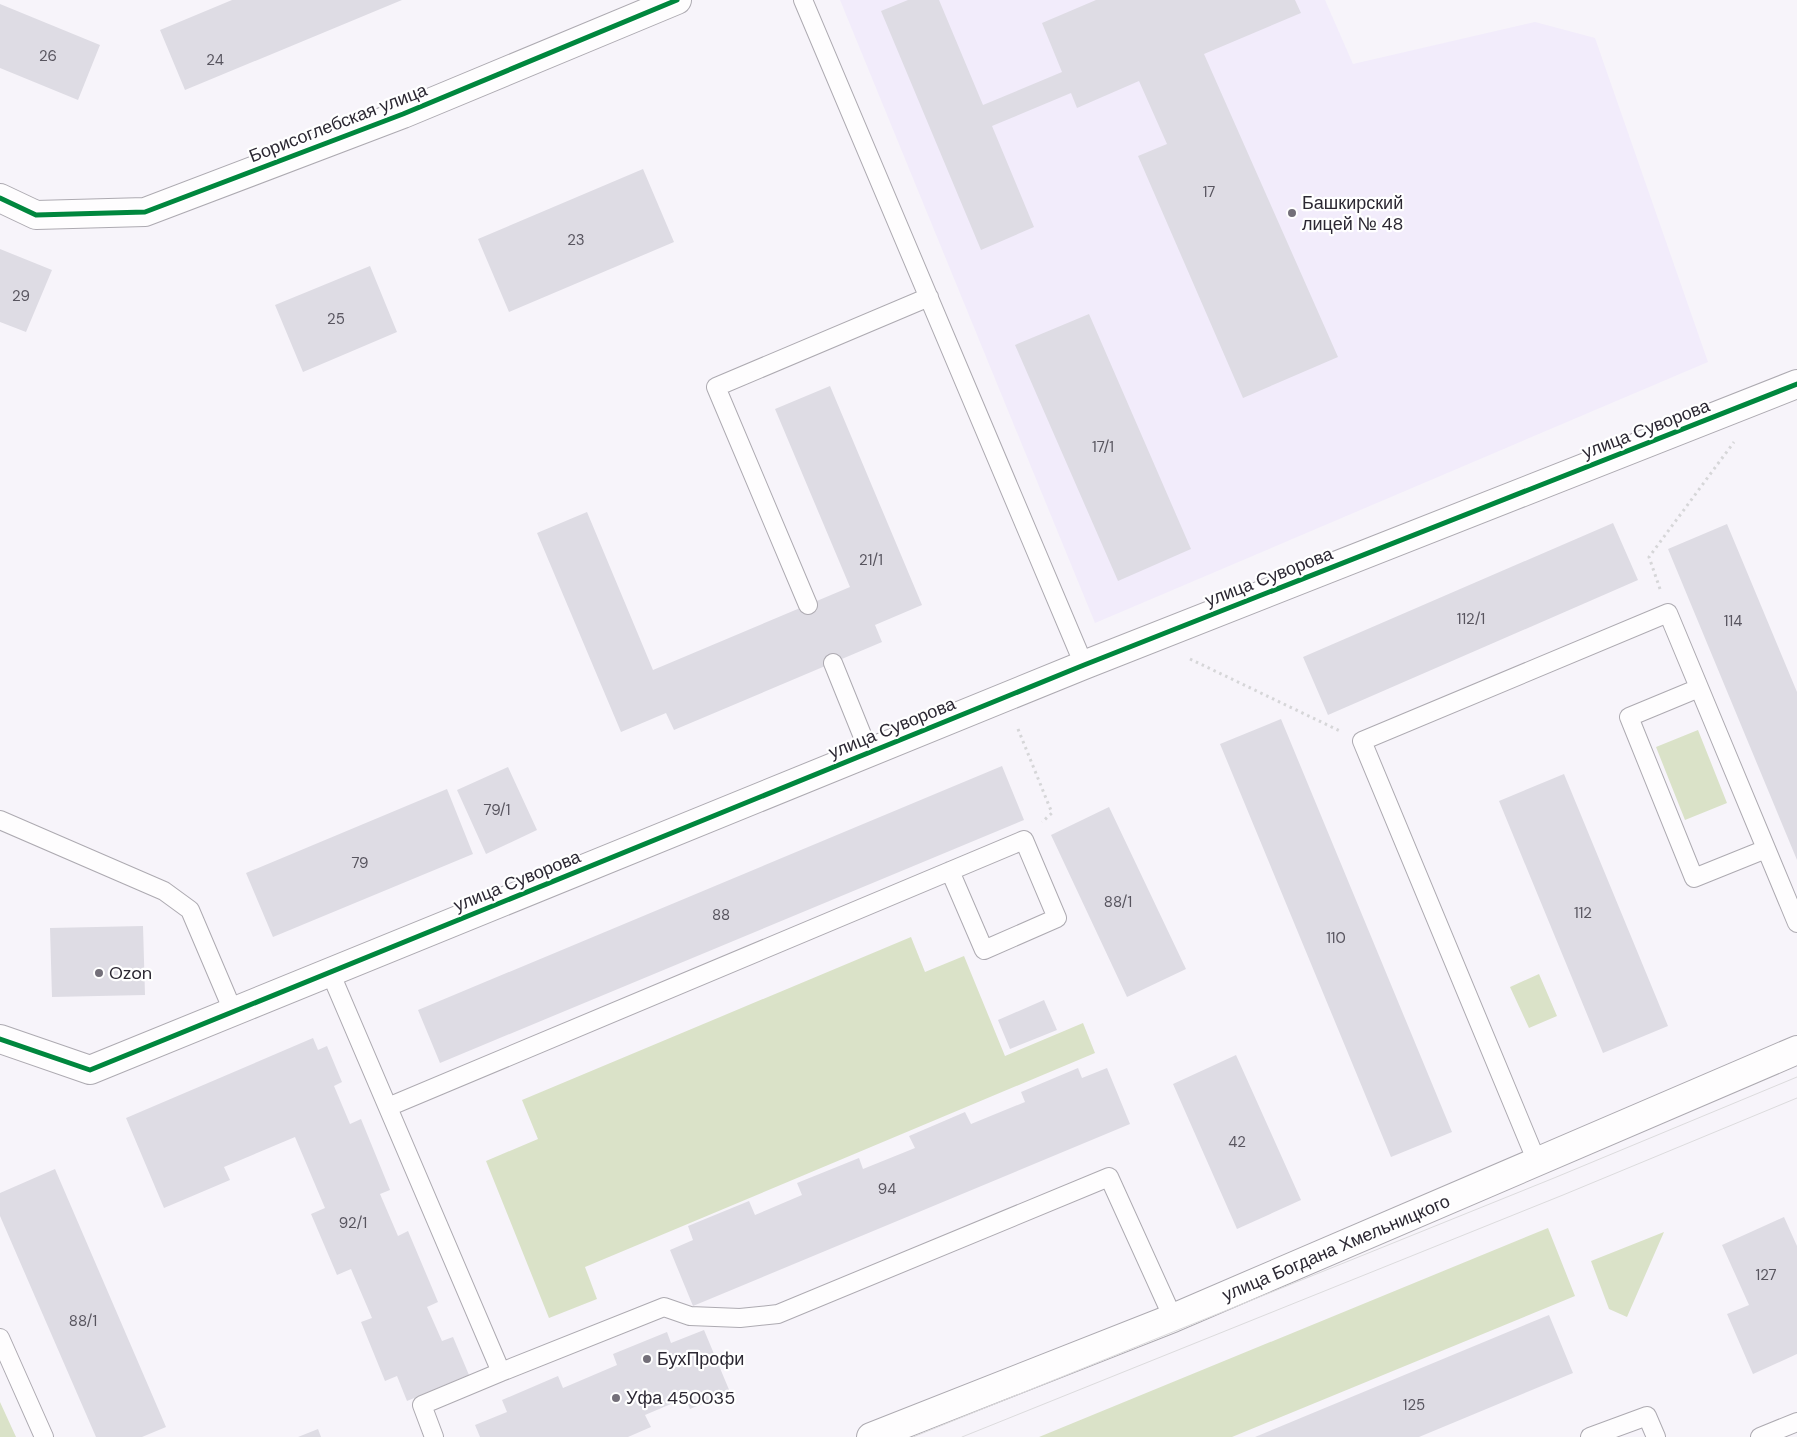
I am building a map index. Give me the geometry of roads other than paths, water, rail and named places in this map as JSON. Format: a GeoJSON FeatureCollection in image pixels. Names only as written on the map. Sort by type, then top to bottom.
{"type":"FeatureCollection","features":[{"type":"Feature","properties":{"kind":"street","name":"Борисоглебская улица"},"geometry":{"type":"LineString","coordinates":[[0,198],[36,215],[145,212],[403,114],[677,0]]}},
{"type":"Feature","properties":{"kind":"street","name":"улица Суворова"},"geometry":{"type":"LineString","coordinates":[[0,1039],[90,1070],[1084,665],[1797,384]]}},
{"type":"Feature","properties":{"kind":"street","name":"улица Богдана Хмельницкого"},"geometry":{"type":"LineString","coordinates":[[871,1437],[1173,1318],[1797,1050]]}},
{"type":"Feature","properties":{"kind":"lane"},"geometry":{"type":"LineString","coordinates":[[803,0],[1084,665]]}},
{"type":"Feature","properties":{"kind":"lane"},"geometry":{"type":"LineString","coordinates":[[808,605],[716,387],[928,297]]}},
{"type":"Feature","properties":{"kind":"lane"},"geometry":{"type":"LineString","coordinates":[[1537,1162],[1362,741],[1668,613],[1797,923]]}},
{"type":"Feature","properties":{"kind":"lane"},"geometry":{"type":"LineString","coordinates":[[833,663],[869,752]]}},
{"type":"Feature","properties":{"kind":"lane"},"geometry":{"type":"LineString","coordinates":[[1699,688],[1629,717],[1694,878],[1766,849]]}},
{"type":"Feature","properties":{"kind":"lane"},"geometry":{"type":"LineString","coordinates":[[0,820],[164,891],[190,910],[233,1011]]}},
{"type":"Feature","properties":{"kind":"lane"},"geometry":{"type":"LineString","coordinates":[[388,1107],[950,871],[1024,840],[1057,918],[984,950],[950,871]]}},
{"type":"Feature","properties":{"kind":"lane"},"geometry":{"type":"LineString","coordinates":[[330,972],[502,1372]]}},
{"type":"Feature","properties":{"kind":"lane"},"geometry":{"type":"LineString","coordinates":[[434,1437],[422,1405],[664,1307],[690,1316],[740,1318],[778,1314],[1109,1177],[1173,1318]]}},
{"type":"Feature","properties":{"kind":"lane"},"geometry":{"type":"LineString","coordinates":[[0,1338],[44,1437]]}},
{"type":"Feature","properties":{"kind":"lane"},"geometry":{"type":"LineString","coordinates":[[1590,1437],[1647,1416],[1656,1437]]}},
{"type":"Feature","properties":{"kind":"lane"},"geometry":{"type":"LineString","coordinates":[[1760,1437],[1797,1422]]}},
{"type":"Feature","properties":{"kind":"tram line"},"geometry":{"type":"LineString","coordinates":[[913,1437],[1554,1178],[1797,1077]]}},
{"type":"Feature","properties":{"kind":"tram line"},"geometry":{"type":"LineString","coordinates":[[962,1437],[1563,1195],[1797,1098]]}},
{"type":"Feature","properties":{"kind":"place","name":"Башкирский лицей № 48"},"geometry":{"type":"Point","coordinates":[1292,213]}},
{"type":"Feature","properties":{"kind":"place","name":"Ozon"},"geometry":{"type":"Point","coordinates":[99,973]}},
{"type":"Feature","properties":{"kind":"place","name":"БухПрофи"},"geometry":{"type":"Point","coordinates":[647,1359]}},
{"type":"Feature","properties":{"kind":"place","name":"Уфа 450035"},"geometry":{"type":"Point","coordinates":[616,1398]}}]}
